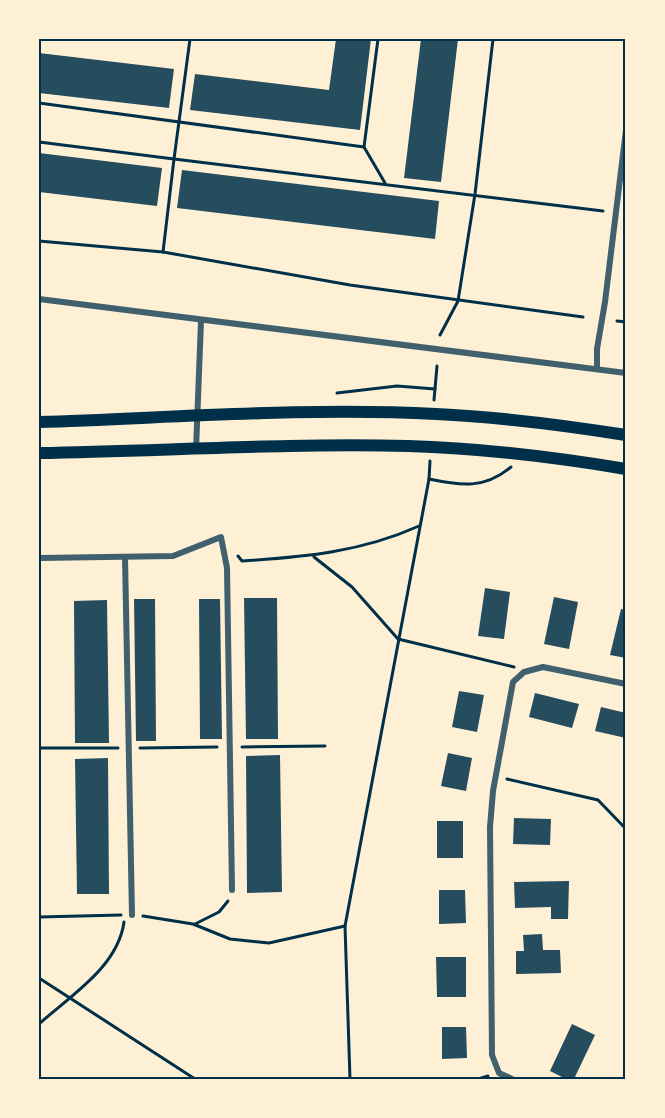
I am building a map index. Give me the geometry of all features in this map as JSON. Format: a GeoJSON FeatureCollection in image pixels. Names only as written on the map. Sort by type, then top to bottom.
{"type":"FeatureCollection","features":[{"type":"Feature","properties":{"kind":"main road"},"geometry":{"type":"LineString","coordinates":[[39,422],[341,413],[434,414],[531,421],[626,435]]}},
{"type":"Feature","properties":{"kind":"main road"},"geometry":{"type":"LineString","coordinates":[[39,453],[277,446],[412,446],[525,455],[626,469]]}},
{"type":"Feature","properties":{"kind":"street"},"geometry":{"type":"LineString","coordinates":[[597,369],[597,349],[626,130]]}},
{"type":"Feature","properties":{"kind":"street"},"geometry":{"type":"LineString","coordinates":[[39,299],[626,373]]}},
{"type":"Feature","properties":{"kind":"street"},"geometry":{"type":"LineString","coordinates":[[196,450],[201,321]]}},
{"type":"Feature","properties":{"kind":"street"},"geometry":{"type":"LineString","coordinates":[[39,558],[172,556],[221,537],[227,568],[232,890]]}},
{"type":"Feature","properties":{"kind":"street"},"geometry":{"type":"LineString","coordinates":[[125,557],[132,915]]}},
{"type":"Feature","properties":{"kind":"street"},"geometry":{"type":"LineString","coordinates":[[512,1079],[499,1073],[492,1055],[490,827],[495,776],[513,682],[521,674],[543,667],[626,684]]}},
{"type":"Feature","properties":{"kind":"path"},"geometry":{"type":"LineString","coordinates":[[163,252],[190,39]]}},
{"type":"Feature","properties":{"kind":"path"},"geometry":{"type":"LineString","coordinates":[[378,39],[364,147],[385,183]]}},
{"type":"Feature","properties":{"kind":"path"},"geometry":{"type":"LineString","coordinates":[[440,335],[458,301],[475,194],[493,39]]}},
{"type":"Feature","properties":{"kind":"path"},"geometry":{"type":"LineString","coordinates":[[39,103],[364,147]]}},
{"type":"Feature","properties":{"kind":"path"},"geometry":{"type":"LineString","coordinates":[[39,142],[615,212]]}},
{"type":"Feature","properties":{"kind":"path"},"geometry":{"type":"LineString","coordinates":[[39,241],[163,252],[350,285],[583,317]]}},
{"type":"Feature","properties":{"kind":"path"},"geometry":{"type":"LineString","coordinates":[[617,321],[626,322]]}},
{"type":"Feature","properties":{"kind":"path"},"geometry":{"type":"LineString","coordinates":[[434,400],[437,366]]}},
{"type":"Feature","properties":{"kind":"path"},"geometry":{"type":"LineString","coordinates":[[337,393],[397,386],[435,389]]}},
{"type":"Feature","properties":{"kind":"path"},"geometry":{"type":"LineString","coordinates":[[350,1079],[345,926],[429,479],[430,462]]}},
{"type":"Feature","properties":{"kind":"path"},"geometry":{"type":"LineString","coordinates":[[429,479],[458,485],[494,481],[513,466]]}},
{"type":"Feature","properties":{"kind":"path"},"geometry":{"type":"LineString","coordinates":[[221,537],[242,561],[314,557],[386,541],[419,526]]}},
{"type":"Feature","properties":{"kind":"path"},"geometry":{"type":"LineString","coordinates":[[314,557],[352,586],[398,639],[510,665],[521,674]]}},
{"type":"Feature","properties":{"kind":"path"},"geometry":{"type":"LineString","coordinates":[[231,747],[325,746]]}},
{"type":"Feature","properties":{"kind":"path"},"geometry":{"type":"LineString","coordinates":[[495,776],[598,800],[626,829]]}},
{"type":"Feature","properties":{"kind":"path"},"geometry":{"type":"LineString","coordinates":[[193,924],[219,912],[228,902],[232,890]]}},
{"type":"Feature","properties":{"kind":"path"},"geometry":{"type":"LineString","coordinates":[[39,917],[125,915],[122,935],[112,956],[39,1024]]}},
{"type":"Feature","properties":{"kind":"path"},"geometry":{"type":"LineString","coordinates":[[132,915],[193,924],[230,939],[269,943],[345,926]]}},
{"type":"Feature","properties":{"kind":"path"},"geometry":{"type":"LineString","coordinates":[[39,978],[195,1079]]}},
{"type":"Feature","properties":{"kind":"building"},"geometry":{"type":"Polygon","coordinates":[[[336,39],[371,39],[360,130],[190,110],[195,74],[329,90],[336,39]]]}},
{"type":"Feature","properties":{"kind":"building"},"geometry":{"type":"Polygon","coordinates":[[[421,39],[458,39],[441,182],[404,178],[421,39]]]}},
{"type":"Feature","properties":{"kind":"building"},"geometry":{"type":"Polygon","coordinates":[[[39,53],[174,69],[169,108],[39,93],[39,53]]]}},
{"type":"Feature","properties":{"kind":"building"},"geometry":{"type":"Polygon","coordinates":[[[39,153],[162,168],[157,206],[39,192],[39,153]]]}},
{"type":"Feature","properties":{"kind":"building"},"geometry":{"type":"Polygon","coordinates":[[[182,170],[439,201],[435,239],[177,208],[182,170]]]}},
{"type":"Feature","properties":{"kind":"building"},"geometry":{"type":"Polygon","coordinates":[[[485,588],[510,592],[504,639],[478,636],[485,588]]]}},
{"type":"Feature","properties":{"kind":"building"},"geometry":{"type":"Polygon","coordinates":[[[554,597],[578,602],[569,649],[544,644],[554,597]]]}},
{"type":"Feature","properties":{"kind":"building"},"geometry":{"type":"Polygon","coordinates":[[[244,598],[277,598],[278,739],[246,739],[244,598]]]}},
{"type":"Feature","properties":{"kind":"building"},"geometry":{"type":"Polygon","coordinates":[[[134,599],[155,599],[156,741],[136,741],[134,599]]]}},
{"type":"Feature","properties":{"kind":"building"},"geometry":{"type":"Polygon","coordinates":[[[199,599],[220,599],[222,739],[200,739],[199,599]]]}},
{"type":"Feature","properties":{"kind":"building"},"geometry":{"type":"Polygon","coordinates":[[[107,600],[109,743],[75,743],[74,601],[107,600]]]}},
{"type":"Feature","properties":{"kind":"building"},"geometry":{"type":"Polygon","coordinates":[[[621,609],[626,610],[626,658],[610,655],[621,609]]]}},
{"type":"Feature","properties":{"kind":"building"},"geometry":{"type":"Polygon","coordinates":[[[459,691],[484,695],[477,732],[452,727],[459,691]]]}},
{"type":"Feature","properties":{"kind":"building"},"geometry":{"type":"Polygon","coordinates":[[[535,693],[579,704],[572,728],[529,717],[535,693]]]}},
{"type":"Feature","properties":{"kind":"building"},"geometry":{"type":"Polygon","coordinates":[[[601,707],[626,713],[626,738],[595,731],[601,707]]]}},
{"type":"Feature","properties":{"kind":"building"},"geometry":{"type":"Polygon","coordinates":[[[448,753],[472,758],[466,791],[441,786],[448,753]]]}},
{"type":"Feature","properties":{"kind":"building"},"geometry":{"type":"Polygon","coordinates":[[[280,755],[282,892],[247,893],[246,756],[280,755]]]}},
{"type":"Feature","properties":{"kind":"building"},"geometry":{"type":"Polygon","coordinates":[[[108,758],[109,894],[77,894],[75,759],[108,758]]]}},
{"type":"Feature","properties":{"kind":"building"},"geometry":{"type":"Polygon","coordinates":[[[514,818],[551,819],[550,845],[513,844],[514,818]]]}},
{"type":"Feature","properties":{"kind":"building"},"geometry":{"type":"Polygon","coordinates":[[[437,821],[463,821],[463,858],[437,858],[437,821]]]}},
{"type":"Feature","properties":{"kind":"building"},"geometry":{"type":"Polygon","coordinates":[[[569,881],[568,919],[551,919],[551,907],[515,908],[514,882],[569,881]]]}},
{"type":"Feature","properties":{"kind":"building"},"geometry":{"type":"Polygon","coordinates":[[[439,890],[465,890],[466,923],[439,924],[439,890]]]}},
{"type":"Feature","properties":{"kind":"building"},"geometry":{"type":"Polygon","coordinates":[[[542,934],[543,950],[560,950],[561,973],[516,974],[516,951],[524,951],[523,935],[542,934]]]}},
{"type":"Feature","properties":{"kind":"building"},"geometry":{"type":"Polygon","coordinates":[[[436,957],[466,957],[466,997],[437,997],[436,957]]]}},
{"type":"Feature","properties":{"kind":"building"},"geometry":{"type":"Polygon","coordinates":[[[572,1024],[595,1035],[574,1079],[566,1079],[550,1071],[572,1024]]]}},
{"type":"Feature","properties":{"kind":"building"},"geometry":{"type":"Polygon","coordinates":[[[442,1027],[466,1027],[467,1058],[442,1059],[442,1027]]]}}]}
